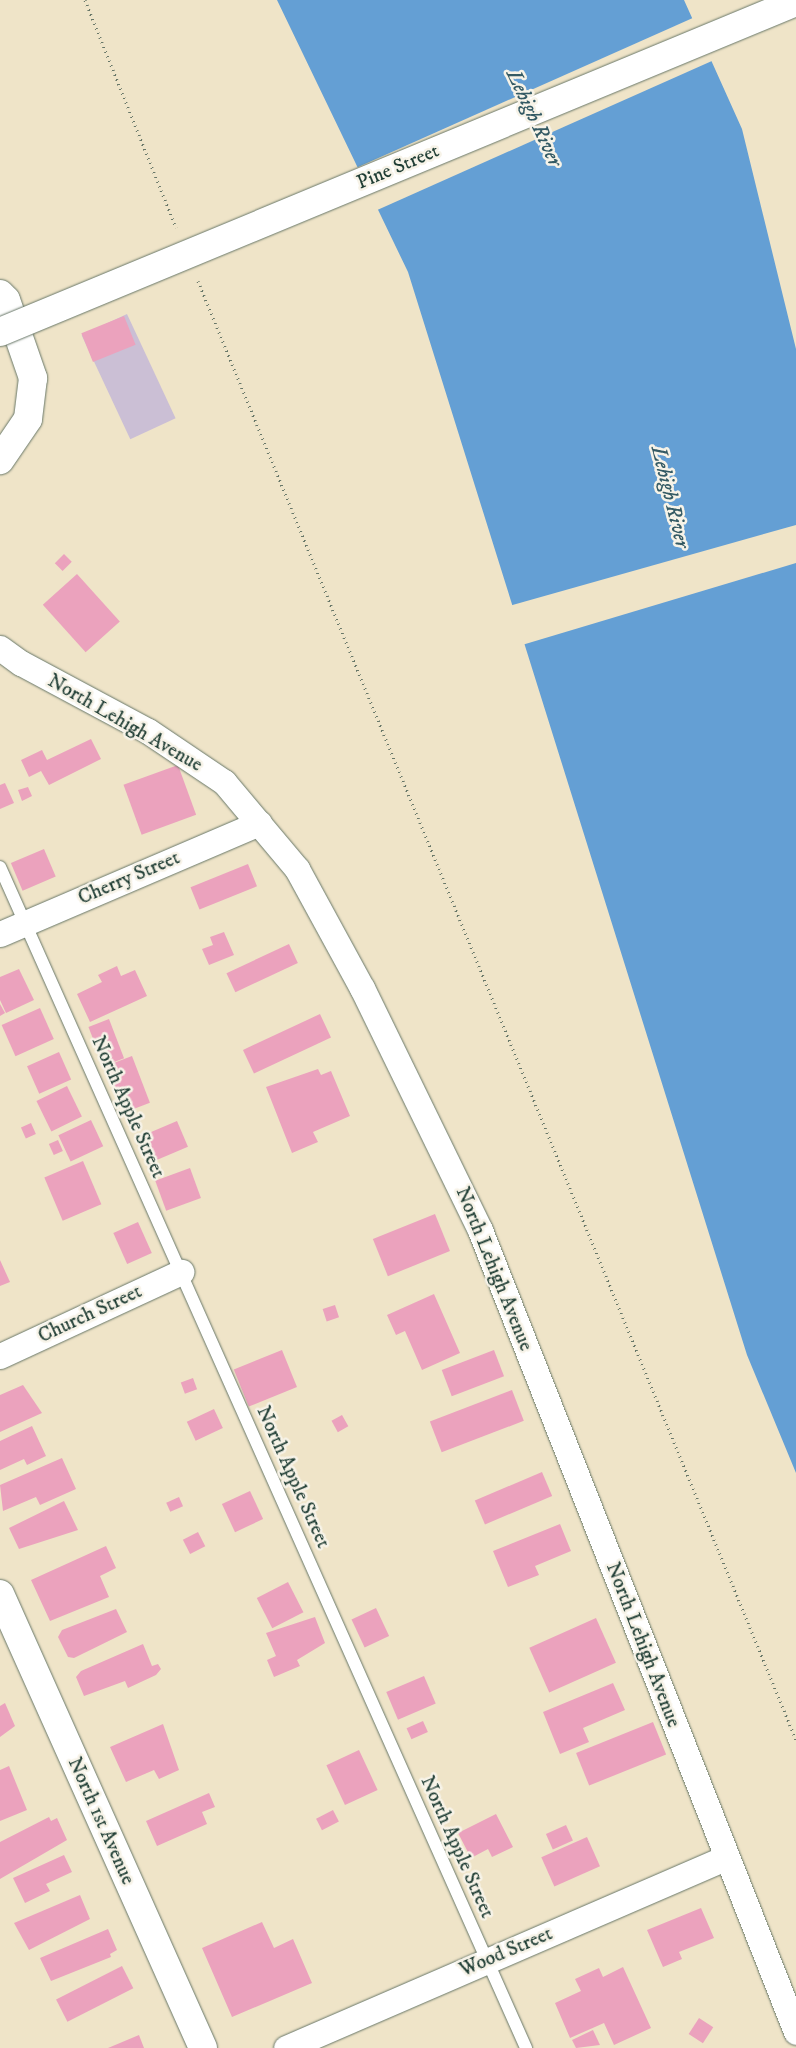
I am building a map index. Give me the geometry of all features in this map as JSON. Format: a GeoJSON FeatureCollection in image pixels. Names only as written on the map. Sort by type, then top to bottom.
{"type":"FeatureCollection","features":[{"type":"Feature","properties":{"kind":"main road","name":"Pine Street"},"geometry":{"type":"LineString","coordinates":[[0,332],[796,2]]}},
{"type":"Feature","properties":{"kind":"main road"},"geometry":{"type":"LineString","coordinates":[[0,294],[6,300],[33,378],[28,419],[0,460]]}},
{"type":"Feature","properties":{"kind":"main road","name":"North 1st Avenue"},"geometry":{"type":"LineString","coordinates":[[0,1594],[203,2048]]}},
{"type":"Feature","properties":{"kind":"street","name":"North Lehigh Avenue"},"geometry":{"type":"LineString","coordinates":[[0,648],[201,766],[224,782],[296,869],[451,1164],[796,2032]]}},
{"type":"Feature","properties":{"kind":"street","name":"Cherry Street"},"geometry":{"type":"LineString","coordinates":[[0,934],[259,823]]}},
{"type":"Feature","properties":{"kind":"street","name":"Church Street"},"geometry":{"type":"LineString","coordinates":[[0,1356],[181,1272]]}},
{"type":"Feature","properties":{"kind":"street","name":"Wood Street"},"geometry":{"type":"LineString","coordinates":[[286,2048],[726,1858]]}},
{"type":"Feature","properties":{"kind":"lane","name":"North Apple Street"},"geometry":{"type":"LineString","coordinates":[[0,867],[526,2048]]}},
{"type":"Feature","properties":{"kind":"path"},"geometry":{"type":"LineString","coordinates":[[85,0],[180,236]]}},
{"type":"Feature","properties":{"kind":"path"},"geometry":{"type":"LineString","coordinates":[[194,272],[796,1740]]}},
{"type":"Feature","properties":{"kind":"shaded area"},"geometry":{"type":"Polygon","coordinates":[[[127,314],[176,418],[130,439],[82,335],[127,314]]]}},
{"type":"Feature","properties":{"kind":"water","name":"Lehigh River"},"geometry":{"type":"Polygon","coordinates":[[[277,0],[684,0],[742,129],[796,349],[796,1473],[747,1355],[408,272],[277,0]]]}},
{"type":"Feature","properties":{"kind":"pier"},"geometry":{"type":"Polygon","coordinates":[[[695,17],[714,60],[373,212],[354,169],[695,17]]]}},
{"type":"Feature","properties":{"kind":"pier"},"geometry":{"type":"Polygon","coordinates":[[[796,525],[796,563],[522,645],[509,606],[796,525]]]}},
{"type":"Feature","properties":{"kind":"building"},"geometry":{"type":"Polygon","coordinates":[[[124,316],[136,345],[93,362],[81,333],[124,316]]]}},
{"type":"Feature","properties":{"kind":"building"},"geometry":{"type":"Polygon","coordinates":[[[64,554],[72,562],[63,571],[55,563],[64,554]]]}},
{"type":"Feature","properties":{"kind":"building"},"geometry":{"type":"Polygon","coordinates":[[[77,574],[120,622],[86,652],[43,605],[77,574]]]}},
{"type":"Feature","properties":{"kind":"building"},"geometry":{"type":"Polygon","coordinates":[[[91,739],[101,759],[49,785],[41,771],[29,777],[21,760],[42,750],[47,760],[91,739]]]}},
{"type":"Feature","properties":{"kind":"building"},"geometry":{"type":"Polygon","coordinates":[[[178,765],[196,815],[142,835],[123,785],[178,765]]]}},
{"type":"Feature","properties":{"kind":"building"},"geometry":{"type":"Polygon","coordinates":[[[5,783],[14,803],[0,809],[0,785],[5,783]]]}},
{"type":"Feature","properties":{"kind":"building"},"geometry":{"type":"Polygon","coordinates":[[[28,787],[32,796],[22,801],[18,790],[28,787]]]}},
{"type":"Feature","properties":{"kind":"building"},"geometry":{"type":"Polygon","coordinates":[[[44,849],[56,877],[23,891],[11,863],[44,849]]]}},
{"type":"Feature","properties":{"kind":"building"},"geometry":{"type":"Polygon","coordinates":[[[248,864],[257,886],[200,909],[191,887],[248,864]]]}},
{"type":"Feature","properties":{"kind":"building"},"geometry":{"type":"Polygon","coordinates":[[[224,932],[234,955],[209,965],[202,949],[213,945],[210,937],[224,932]]]}},
{"type":"Feature","properties":{"kind":"building"},"geometry":{"type":"Polygon","coordinates":[[[289,944],[298,963],[235,992],[226,973],[289,944]]]}},
{"type":"Feature","properties":{"kind":"building"},"geometry":{"type":"Polygon","coordinates":[[[117,966],[121,976],[135,970],[147,996],[90,1022],[77,994],[102,982],[98,975],[117,966]]]}},
{"type":"Feature","properties":{"kind":"building"},"geometry":{"type":"Polygon","coordinates":[[[19,969],[34,1000],[6,1013],[0,1000],[0,977],[19,969]]]}},
{"type":"Feature","properties":{"kind":"building"},"geometry":{"type":"Polygon","coordinates":[[[0,1004],[5,1013],[0,1016],[0,1004]]]}},
{"type":"Feature","properties":{"kind":"building"},"geometry":{"type":"Polygon","coordinates":[[[40,1008],[54,1039],[15,1056],[2,1025],[40,1008]]]}},
{"type":"Feature","properties":{"kind":"building"},"geometry":{"type":"Polygon","coordinates":[[[320,1014],[331,1038],[254,1073],[243,1050],[320,1014]]]}},
{"type":"Feature","properties":{"kind":"building"},"geometry":{"type":"Polygon","coordinates":[[[109,1019],[124,1058],[104,1066],[88,1027],[109,1019]]]}},
{"type":"Feature","properties":{"kind":"building"},"geometry":{"type":"Polygon","coordinates":[[[59,1052],[71,1079],[39,1094],[27,1066],[59,1052]]]}},
{"type":"Feature","properties":{"kind":"building"},"geometry":{"type":"Polygon","coordinates":[[[132,1056],[150,1103],[124,1113],[106,1066],[132,1056]]]}},
{"type":"Feature","properties":{"kind":"building"},"geometry":{"type":"Polygon","coordinates":[[[318,1069],[321,1075],[331,1071],[350,1116],[313,1132],[318,1142],[292,1153],[266,1087],[318,1069]]]}},
{"type":"Feature","properties":{"kind":"building"},"geometry":{"type":"Polygon","coordinates":[[[67,1086],[82,1117],[51,1131],[36,1101],[67,1086]]]}},
{"type":"Feature","properties":{"kind":"building"},"geometry":{"type":"Polygon","coordinates":[[[91,1120],[103,1146],[71,1161],[58,1135],[91,1120]]]}},
{"type":"Feature","properties":{"kind":"building"},"geometry":{"type":"Polygon","coordinates":[[[177,1121],[188,1147],[152,1162],[141,1136],[177,1121]]]}},
{"type":"Feature","properties":{"kind":"building"},"geometry":{"type":"Polygon","coordinates":[[[31,1123],[36,1134],[26,1138],[21,1127],[31,1123]]]}},
{"type":"Feature","properties":{"kind":"building"},"geometry":{"type":"Polygon","coordinates":[[[58,1140],[63,1151],[54,1155],[49,1144],[58,1140]]]}},
{"type":"Feature","properties":{"kind":"building"},"geometry":{"type":"Polygon","coordinates":[[[83,1161],[101,1204],[63,1221],[44,1177],[83,1161]]]}},
{"type":"Feature","properties":{"kind":"building"},"geometry":{"type":"Polygon","coordinates":[[[190,1168],[201,1198],[166,1211],[155,1181],[190,1168]]]}},
{"type":"Feature","properties":{"kind":"building"},"geometry":{"type":"Polygon","coordinates":[[[435,1214],[450,1251],[388,1276],[373,1239],[435,1214]]]}},
{"type":"Feature","properties":{"kind":"building"},"geometry":{"type":"Polygon","coordinates":[[[138,1222],[152,1253],[127,1264],[113,1233],[138,1222]]]}},
{"type":"Feature","properties":{"kind":"building"},"geometry":{"type":"Polygon","coordinates":[[[0,1260],[10,1282],[0,1286],[0,1260]]]}},
{"type":"Feature","properties":{"kind":"building"},"geometry":{"type":"Polygon","coordinates":[[[434,1294],[460,1353],[422,1370],[405,1331],[396,1335],[387,1315],[434,1294]]]}},
{"type":"Feature","properties":{"kind":"building"},"geometry":{"type":"Polygon","coordinates":[[[335,1305],[339,1317],[327,1321],[323,1309],[335,1305]]]}},
{"type":"Feature","properties":{"kind":"building"},"geometry":{"type":"Polygon","coordinates":[[[282,1350],[297,1387],[249,1407],[234,1369],[282,1350]]]}},
{"type":"Feature","properties":{"kind":"building"},"geometry":{"type":"Polygon","coordinates":[[[494,1350],[504,1376],[452,1396],[442,1370],[494,1350]]]}},
{"type":"Feature","properties":{"kind":"building"},"geometry":{"type":"Polygon","coordinates":[[[193,1378],[197,1389],[185,1394],[181,1382],[193,1378]]]}},
{"type":"Feature","properties":{"kind":"building"},"geometry":{"type":"Polygon","coordinates":[[[23,1385],[42,1413],[0,1432],[0,1395],[23,1385]]]}},
{"type":"Feature","properties":{"kind":"building"},"geometry":{"type":"Polygon","coordinates":[[[512,1390],[524,1421],[442,1452],[430,1422],[512,1390]]]}},
{"type":"Feature","properties":{"kind":"building"},"geometry":{"type":"Polygon","coordinates":[[[214,1409],[223,1428],[196,1441],[187,1422],[214,1409]]]}},
{"type":"Feature","properties":{"kind":"building"},"geometry":{"type":"Polygon","coordinates":[[[342,1415],[348,1426],[338,1432],[332,1421],[342,1415]]]}},
{"type":"Feature","properties":{"kind":"building"},"geometry":{"type":"Polygon","coordinates":[[[32,1426],[46,1456],[27,1465],[24,1459],[0,1470],[0,1441],[32,1426]]]}},
{"type":"Feature","properties":{"kind":"building"},"geometry":{"type":"Polygon","coordinates":[[[62,1458],[76,1489],[40,1505],[36,1497],[3,1511],[0,1485],[62,1458]]]}},
{"type":"Feature","properties":{"kind":"building"},"geometry":{"type":"Polygon","coordinates":[[[542,1472],[552,1496],[485,1524],[475,1501],[542,1472]]]}},
{"type":"Feature","properties":{"kind":"building"},"geometry":{"type":"Polygon","coordinates":[[[250,1491],[263,1519],[235,1532],[222,1504],[250,1491]]]}},
{"type":"Feature","properties":{"kind":"building"},"geometry":{"type":"Polygon","coordinates":[[[179,1497],[183,1506],[170,1512],[166,1503],[179,1497]]]}},
{"type":"Feature","properties":{"kind":"building"},"geometry":{"type":"Polygon","coordinates":[[[64,1501],[78,1530],[19,1549],[9,1528],[64,1501]]]}},
{"type":"Feature","properties":{"kind":"building"},"geometry":{"type":"Polygon","coordinates":[[[560,1524],[571,1551],[535,1566],[539,1575],[508,1587],[493,1551],[560,1524]]]}},
{"type":"Feature","properties":{"kind":"building"},"geometry":{"type":"Polygon","coordinates":[[[198,1532],[205,1546],[190,1554],[183,1540],[198,1532]]]}},
{"type":"Feature","properties":{"kind":"building"},"geometry":{"type":"Polygon","coordinates":[[[106,1546],[116,1568],[100,1576],[109,1597],[50,1621],[31,1580],[106,1546]]]}},
{"type":"Feature","properties":{"kind":"building"},"geometry":{"type":"Polygon","coordinates":[[[288,1582],[303,1612],[272,1628],[257,1598],[288,1582]]]}},
{"type":"Feature","properties":{"kind":"building"},"geometry":{"type":"Polygon","coordinates":[[[376,1608],[389,1636],[365,1648],[352,1619],[376,1608]]]}},
{"type":"Feature","properties":{"kind":"building"},"geometry":{"type":"Polygon","coordinates":[[[116,1609],[127,1632],[74,1658],[68,1657],[58,1637],[62,1630],[116,1609]]]}},
{"type":"Feature","properties":{"kind":"building"},"geometry":{"type":"Polygon","coordinates":[[[315,1617],[325,1643],[297,1660],[300,1666],[274,1677],[267,1660],[276,1656],[266,1633],[315,1617]]]}},
{"type":"Feature","properties":{"kind":"building"},"geometry":{"type":"Polygon","coordinates":[[[596,1618],[616,1663],[549,1692],[529,1648],[596,1618]]]}},
{"type":"Feature","properties":{"kind":"building"},"geometry":{"type":"Polygon","coordinates":[[[143,1644],[152,1666],[158,1664],[161,1669],[156,1675],[128,1688],[125,1681],[84,1696],[76,1677],[81,1671],[143,1644]]]}},
{"type":"Feature","properties":{"kind":"building"},"geometry":{"type":"Polygon","coordinates":[[[424,1676],[436,1704],[398,1720],[386,1692],[424,1676]]]}},
{"type":"Feature","properties":{"kind":"building"},"geometry":{"type":"Polygon","coordinates":[[[613,1683],[625,1710],[583,1728],[589,1742],[560,1754],[543,1712],[613,1683]]]}},
{"type":"Feature","properties":{"kind":"building"},"geometry":{"type":"Polygon","coordinates":[[[5,1703],[15,1726],[0,1737],[0,1706],[5,1703]]]}},
{"type":"Feature","properties":{"kind":"building"},"geometry":{"type":"Polygon","coordinates":[[[423,1721],[428,1732],[411,1739],[407,1728],[423,1721]]]}},
{"type":"Feature","properties":{"kind":"building"},"geometry":{"type":"Polygon","coordinates":[[[653,1722],[666,1754],[589,1786],[576,1753],[653,1722]]]}},
{"type":"Feature","properties":{"kind":"building"},"geometry":{"type":"Polygon","coordinates":[[[163,1724],[179,1770],[159,1779],[154,1770],[126,1782],[110,1747],[163,1724]]]}},
{"type":"Feature","properties":{"kind":"building"},"geometry":{"type":"Polygon","coordinates":[[[359,1750],[378,1790],[345,1805],[326,1765],[359,1750]]]}},
{"type":"Feature","properties":{"kind":"building"},"geometry":{"type":"Polygon","coordinates":[[[9,1766],[27,1810],[0,1821],[0,1770],[9,1766]]]}},
{"type":"Feature","properties":{"kind":"building"},"geometry":{"type":"Polygon","coordinates":[[[209,1793],[215,1807],[202,1812],[207,1824],[157,1846],[146,1821],[209,1793]]]}},
{"type":"Feature","properties":{"kind":"building"},"geometry":{"type":"Polygon","coordinates":[[[333,1810],[339,1822],[322,1830],[316,1819],[333,1810]]]}},
{"type":"Feature","properties":{"kind":"building"},"geometry":{"type":"Polygon","coordinates":[[[496,1814],[513,1847],[492,1857],[488,1849],[471,1858],[458,1833],[496,1814]]]}},
{"type":"Feature","properties":{"kind":"building"},"geometry":{"type":"Polygon","coordinates":[[[49,1817],[51,1821],[57,1818],[67,1840],[0,1879],[0,1842],[49,1817]]]}},
{"type":"Feature","properties":{"kind":"building"},"geometry":{"type":"Polygon","coordinates":[[[566,1825],[573,1841],[553,1849],[546,1834],[566,1825]]]}},
{"type":"Feature","properties":{"kind":"building"},"geometry":{"type":"Polygon","coordinates":[[[587,1837],[600,1866],[554,1887],[541,1857],[587,1837]]]}},
{"type":"Feature","properties":{"kind":"building"},"geometry":{"type":"Polygon","coordinates":[[[64,1855],[72,1872],[46,1884],[50,1891],[25,1903],[13,1878],[64,1855]]]}},
{"type":"Feature","properties":{"kind":"building"},"geometry":{"type":"Polygon","coordinates":[[[80,1895],[90,1919],[29,1950],[14,1923],[80,1895]]]}},
{"type":"Feature","properties":{"kind":"building"},"geometry":{"type":"Polygon","coordinates":[[[701,1908],[714,1938],[679,1952],[682,1959],[663,1967],[647,1930],[701,1908]]]}},
{"type":"Feature","properties":{"kind":"building"},"geometry":{"type":"Polygon","coordinates":[[[262,1922],[274,1948],[293,1939],[312,1983],[232,2017],[202,1948],[262,1922]]]}},
{"type":"Feature","properties":{"kind":"building"},"geometry":{"type":"Polygon","coordinates":[[[108,1929],[117,1950],[110,1954],[111,1957],[51,1981],[40,1958],[108,1929]]]}},
{"type":"Feature","properties":{"kind":"building"},"geometry":{"type":"Polygon","coordinates":[[[122,1966],[133,1988],[67,2022],[56,2000],[122,1966]]]}},
{"type":"Feature","properties":{"kind":"building"},"geometry":{"type":"Polygon","coordinates":[[[623,1967],[651,2028],[614,2045],[604,2023],[570,2038],[555,2003],[581,1991],[575,1979],[599,1968],[603,1977],[623,1967]]]}},
{"type":"Feature","properties":{"kind":"building"},"geometry":{"type":"Polygon","coordinates":[[[699,2018],[713,2027],[703,2043],[689,2034],[699,2018]]]}},
{"type":"Feature","properties":{"kind":"building"},"geometry":{"type":"Polygon","coordinates":[[[593,2030],[600,2045],[576,2048],[572,2040],[593,2030]]]}},
{"type":"Feature","properties":{"kind":"building"},"geometry":{"type":"Polygon","coordinates":[[[139,2035],[144,2048],[108,2048],[139,2035]]]}}]}
